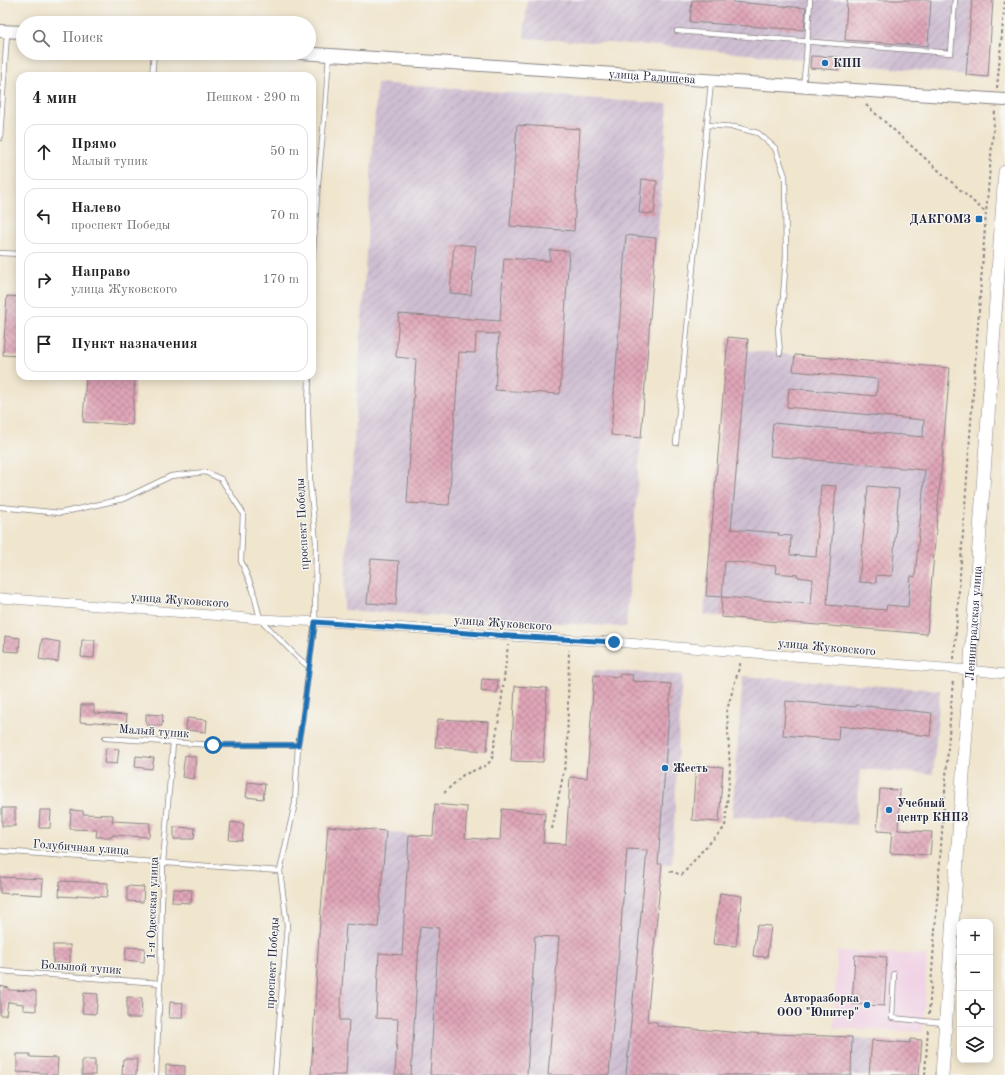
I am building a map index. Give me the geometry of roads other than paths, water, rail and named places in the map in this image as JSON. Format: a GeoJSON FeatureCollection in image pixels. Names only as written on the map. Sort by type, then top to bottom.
{"type":"FeatureCollection","features":[{"type":"Feature","properties":{"kind":"main road","name":"Ленинградская улица"},"geometry":{"type":"LineString","coordinates":[[942,1075],[1005,172]]}},
{"type":"Feature","properties":{"kind":"street"},"geometry":{"type":"LineString","coordinates":[[4,31],[16,32]]}},
{"type":"Feature","properties":{"kind":"street","name":"улица Радищева"},"geometry":{"type":"LineString","coordinates":[[316,54],[1001,100]]}},
{"type":"Feature","properties":{"kind":"street","name":"улица Жуковского"},"geometry":{"type":"LineString","coordinates":[[0,598],[260,619],[744,652],[1005,674]]}},
{"type":"Feature","properties":{"kind":"lane"},"geometry":{"type":"LineString","coordinates":[[803,86],[810,0]]}},
{"type":"Feature","properties":{"kind":"lane"},"geometry":{"type":"LineString","coordinates":[[677,31],[951,53],[955,0]]}},
{"type":"Feature","properties":{"kind":"lane"},"geometry":{"type":"LineString","coordinates":[[0,138],[4,31]]}},
{"type":"Feature","properties":{"kind":"lane"},"geometry":{"type":"LineString","coordinates":[[316,212],[329,55]]}},
{"type":"Feature","properties":{"kind":"lane"},"geometry":{"type":"LineString","coordinates":[[152,72],[153,60]]}},
{"type":"Feature","properties":{"kind":"lane"},"geometry":{"type":"LineString","coordinates":[[676,443],[711,80]]}},
{"type":"Feature","properties":{"kind":"lane"},"geometry":{"type":"LineString","coordinates":[[707,125],[735,127],[758,133],[775,148],[785,176],[786,256],[783,298],[778,329],[780,352]]}},
{"type":"Feature","properties":{"kind":"lane"},"geometry":{"type":"LineString","coordinates":[[0,253],[16,254]]}},
{"type":"Feature","properties":{"kind":"lane","name":"проспект Победы"},"geometry":{"type":"LineString","coordinates":[[275,1075],[287,925],[280,871],[296,802],[298,745],[315,622],[316,542],[310,484],[308,410],[309,380]]}},
{"type":"Feature","properties":{"kind":"lane"},"geometry":{"type":"LineString","coordinates":[[0,507],[60,513],[123,499],[171,476],[206,472],[221,479],[243,513],[241,561],[253,590],[260,619],[297,657],[309,667]]}},
{"type":"Feature","properties":{"kind":"lane","name":"Малый тупик"},"geometry":{"type":"LineString","coordinates":[[105,738],[213,745],[298,745]]}},
{"type":"Feature","properties":{"kind":"lane","name":"1-я Одесская улица"},"geometry":{"type":"LineString","coordinates":[[156,1075],[163,863],[173,743]]}},
{"type":"Feature","properties":{"kind":"lane","name":"Голубичная улица"},"geometry":{"type":"LineString","coordinates":[[0,851],[280,871]]}},
{"type":"Feature","properties":{"kind":"lane","name":"Большой тупик"},"geometry":{"type":"LineString","coordinates":[[0,971],[160,983]]}},
{"type":"Feature","properties":{"kind":"lane"},"geometry":{"type":"LineString","coordinates":[[894,974],[892,1018],[946,1024]]}},
{"type":"Feature","properties":{"kind":"place","name":"КПП"},"geometry":{"type":"Point","coordinates":[825,63]}},
{"type":"Feature","properties":{"kind":"place","name":"ДАКГОМЗ"},"geometry":{"type":"Point","coordinates":[979,219]}},
{"type":"Feature","properties":{"kind":"place","name":"Жесть"},"geometry":{"type":"Point","coordinates":[665,768]}},
{"type":"Feature","properties":{"kind":"place","name":"Учебный центр КНПЗ"},"geometry":{"type":"Point","coordinates":[889,810]}},
{"type":"Feature","properties":{"kind":"place","name":"Авторазборка ООО \"Юпитер\""},"geometry":{"type":"Point","coordinates":[867,1005]}}]}
